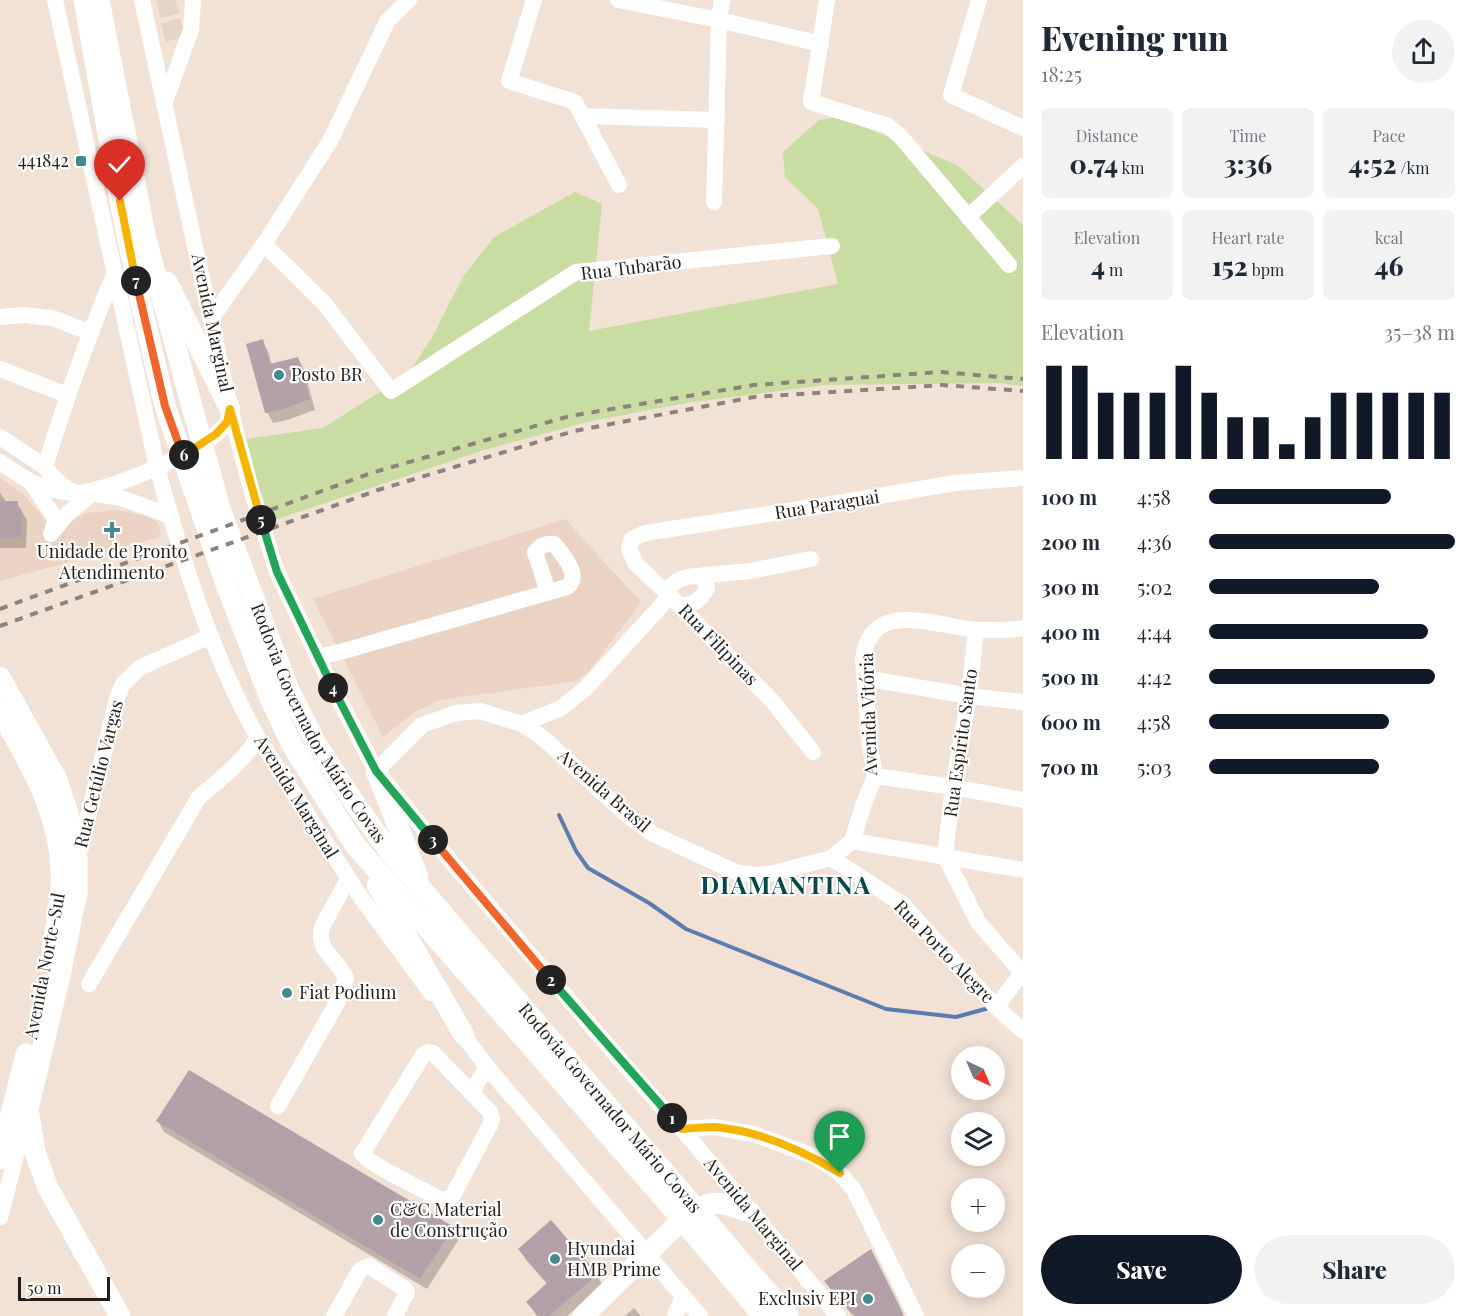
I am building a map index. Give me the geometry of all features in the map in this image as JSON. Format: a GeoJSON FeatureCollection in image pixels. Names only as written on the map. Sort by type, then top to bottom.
{"type":"FeatureCollection","features":[{"type":"Feature","properties":{"kind":"main road","name":"Rodovia Governador Mário Covas"},"geometry":{"type":"LineString","coordinates":[[84,0],[120,201],[165,406],[183,456],[212,513],[237,586],[270,698],[292,745],[355,845],[689,1214],[788,1316]]}},
{"type":"Feature","properties":{"kind":"main road","name":"Rodovia Governador Mário Covas"},"geometry":{"type":"LineString","coordinates":[[99,0],[146,239],[202,444],[212,513]]}},
{"type":"Feature","properties":{"kind":"main road"},"geometry":{"type":"LineString","coordinates":[[146,239],[230,409]]}},
{"type":"Feature","properties":{"kind":"main road","name":"Rodovia Governador Mário Covas"},"geometry":{"type":"LineString","coordinates":[[237,586],[317,746],[356,806],[389,851],[689,1214],[763,1316]]}},
{"type":"Feature","properties":{"kind":"main road","name":"Avenida Norte-Sul"},"geometry":{"type":"LineString","coordinates":[[0,677],[57,780],[68,813],[77,858],[77,894],[28,1109]]}},
{"type":"Feature","properties":{"kind":"main road","name":"Avenida Norte-Sul"},"geometry":{"type":"LineString","coordinates":[[0,711],[42,788],[58,840],[61,870],[59,904],[48,967],[0,1159]]}},
{"type":"Feature","properties":{"kind":"main road"},"geometry":{"type":"LineString","coordinates":[[376,771],[425,895]]}},
{"type":"Feature","properties":{"kind":"main road"},"geometry":{"type":"LineString","coordinates":[[355,845],[464,1035]]}},
{"type":"Feature","properties":{"kind":"main road"},"geometry":{"type":"LineString","coordinates":[[28,1109],[35,1152],[48,1188],[120,1316]]}},
{"type":"Feature","properties":{"kind":"main road"},"geometry":{"type":"LineString","coordinates":[[582,1316],[689,1214],[711,1202],[723,1203],[750,1212]]}},
{"type":"Feature","properties":{"kind":"street","name":"Avenida Marginal"},"geometry":{"type":"LineString","coordinates":[[55,0],[157,466],[172,522],[195,592],[232,686],[258,738],[348,879],[399,952],[487,1067],[700,1316]]}},
{"type":"Feature","properties":{"kind":"street","name":"Avenida Marginal"},"geometry":{"type":"LineString","coordinates":[[142,0],[230,409],[253,496],[277,572],[376,771],[589,1024],[682,1129],[838,1316]]}},
{"type":"Feature","properties":{"kind":"street"},"geometry":{"type":"LineString","coordinates":[[164,104],[191,30],[193,0]]}},
{"type":"Feature","properties":{"kind":"street"},"geometry":{"type":"LineString","coordinates":[[211,319],[264,244],[330,141],[388,20],[409,0]]}},
{"type":"Feature","properties":{"kind":"street"},"geometry":{"type":"LineString","coordinates":[[534,0],[508,81],[575,102],[619,185]]}},
{"type":"Feature","properties":{"kind":"street"},"geometry":{"type":"LineString","coordinates":[[618,0],[719,20],[821,44]]}},
{"type":"Feature","properties":{"kind":"street"},"geometry":{"type":"LineString","coordinates":[[714,202],[719,20],[722,0]]}},
{"type":"Feature","properties":{"kind":"street"},"geometry":{"type":"LineString","coordinates":[[827,0],[811,102],[888,126],[900,136],[1009,265]]}},
{"type":"Feature","properties":{"kind":"street"},"geometry":{"type":"LineString","coordinates":[[979,0],[951,95],[1023,128]]}},
{"type":"Feature","properties":{"kind":"street"},"geometry":{"type":"LineString","coordinates":[[582,116],[717,120]]}},
{"type":"Feature","properties":{"kind":"street"},"geometry":{"type":"LineString","coordinates":[[968,217],[1023,166]]}},
{"type":"Feature","properties":{"kind":"street","name":"Rua Tubarão"},"geometry":{"type":"LineString","coordinates":[[264,244],[324,303],[391,391],[576,272],[832,246]]}},
{"type":"Feature","properties":{"kind":"street"},"geometry":{"type":"LineString","coordinates":[[45,467],[89,333],[114,275]]}},
{"type":"Feature","properties":{"kind":"street"},"geometry":{"type":"LineString","coordinates":[[0,317],[23,315],[52,318],[89,333]]}},
{"type":"Feature","properties":{"kind":"street"},"geometry":{"type":"LineString","coordinates":[[0,369],[67,395]]}},
{"type":"Feature","properties":{"kind":"street"},"geometry":{"type":"LineString","coordinates":[[32,484],[55,518],[51,534],[85,493],[183,456],[216,434],[227,422],[230,409]]}},
{"type":"Feature","properties":{"kind":"street"},"geometry":{"type":"LineString","coordinates":[[0,437],[45,467],[59,483],[85,493]]}},
{"type":"Feature","properties":{"kind":"street"},"geometry":{"type":"LineString","coordinates":[[0,462],[32,484],[50,490],[121,498],[172,522]]}},
{"type":"Feature","properties":{"kind":"street","name":"Rua Paraguai"},"geometry":{"type":"LineString","coordinates":[[632,539],[645,533],[955,483],[1023,478]]}},
{"type":"Feature","properties":{"kind":"street","name":"Rua Filipinas"},"geometry":{"type":"LineString","coordinates":[[632,539],[629,549],[636,564],[773,702],[813,752]]}},
{"type":"Feature","properties":{"kind":"street"},"geometry":{"type":"LineString","coordinates":[[675,601],[670,587],[686,577],[784,565],[812,559]]}},
{"type":"Feature","properties":{"kind":"street"},"geometry":{"type":"LineString","coordinates":[[675,601],[692,605],[703,596],[707,588],[703,576]]}},
{"type":"Feature","properties":{"kind":"street"},"geometry":{"type":"LineString","coordinates":[[318,657],[548,592]]}},
{"type":"Feature","properties":{"kind":"street"},"geometry":{"type":"LineString","coordinates":[[522,724],[561,708],[586,688],[675,601]]}},
{"type":"Feature","properties":{"kind":"street","name":"Avenida Vitória"},"geometry":{"type":"LineString","coordinates":[[852,841],[875,776],[864,678],[864,648],[872,634],[888,622],[906,619],[976,630],[1023,628]]}},
{"type":"Feature","properties":{"kind":"street","name":"Rua Espírito Santo"},"geometry":{"type":"LineString","coordinates":[[945,856],[953,787],[969,696],[976,630]]}},
{"type":"Feature","properties":{"kind":"street","name":"Rua Getúlio Vargas"},"geometry":{"type":"LineString","coordinates":[[77,858],[118,695],[123,684],[139,668],[211,636]]}},
{"type":"Feature","properties":{"kind":"street"},"geometry":{"type":"LineString","coordinates":[[864,678],[969,696],[1023,702]]}},
{"type":"Feature","properties":{"kind":"street","name":"Avenida Brasil"},"geometry":{"type":"LineString","coordinates":[[376,771],[422,725],[456,713],[480,711],[522,724],[542,737],[628,816],[653,834],[738,873],[774,873],[831,858],[852,841]]}},
{"type":"Feature","properties":{"kind":"street"},"geometry":{"type":"LineString","coordinates":[[89,984],[199,797],[237,763],[258,738]]}},
{"type":"Feature","properties":{"kind":"street"},"geometry":{"type":"LineString","coordinates":[[875,776],[1023,800]]}},
{"type":"Feature","properties":{"kind":"street"},"geometry":{"type":"LineString","coordinates":[[852,841],[1023,870]]}},
{"type":"Feature","properties":{"kind":"street"},"geometry":{"type":"LineString","coordinates":[[945,856],[978,922],[1023,973],[996,1007]]}},
{"type":"Feature","properties":{"kind":"street","name":"Rua Porto Alegre"},"geometry":{"type":"LineString","coordinates":[[831,858],[902,904],[996,1007],[1023,1031]]}},
{"type":"Feature","properties":{"kind":"street"},"geometry":{"type":"LineString","coordinates":[[278,1106],[338,1001],[346,978],[343,971],[321,946],[319,935],[348,879]]}},
{"type":"Feature","properties":{"kind":"street"},"geometry":{"type":"LineString","coordinates":[[428,1052],[434,1053],[471,1093],[490,1112],[492,1119],[453,1195],[448,1199],[442,1200],[362,1154],[423,1055],[428,1052]]}},
{"type":"Feature","properties":{"kind":"street"},"geometry":{"type":"LineString","coordinates":[[471,1093],[487,1067]]}},
{"type":"Feature","properties":{"kind":"street"},"geometry":{"type":"LineString","coordinates":[[0,1217],[28,1109]]}},
{"type":"Feature","properties":{"kind":"street"},"geometry":{"type":"LineString","coordinates":[[682,1129],[714,1127],[754,1134],[813,1156],[840,1173],[854,1190],[916,1316]]}},
{"type":"Feature","properties":{"kind":"street"},"geometry":{"type":"LineString","coordinates":[[334,1316],[360,1270],[369,1266],[405,1288],[407,1296],[395,1316]]}},
{"type":"Feature","properties":{"kind":"street"},"geometry":{"type":"LineString","coordinates":[[675,1316],[683,1296]]}},
{"type":"Feature","properties":{"kind":"shaded area"},"geometry":{"type":"Polygon","coordinates":[[[156,0],[175,0],[179,13],[161,18],[156,0]]]}},
{"type":"Feature","properties":{"kind":"shaded area"},"geometry":{"type":"Polygon","coordinates":[[[180,18],[185,36],[166,42],[161,24],[180,18]]]}},
{"type":"Feature","properties":{"kind":"shaded area","name":"Unidade de Pronto Atendimento"},"geometry":{"type":"Polygon","coordinates":[[[0,478],[24,495],[47,522],[71,521],[86,513],[119,510],[156,521],[161,534],[156,538],[0,581],[0,478]]]}},
{"type":"Feature","properties":{"kind":"shaded area"},"geometry":{"type":"Polygon","coordinates":[[[565,519],[641,602],[589,671],[576,681],[440,700],[415,712],[383,737],[313,599],[565,519]]]}},
{"type":"Feature","properties":{"kind":"green space"},"geometry":{"type":"Polygon","coordinates":[[[840,117],[957,165],[1023,225],[1023,386],[999,383],[826,385],[686,403],[587,422],[484,450],[271,521],[246,439],[323,428],[408,374],[434,334],[463,277],[494,237],[575,192],[602,204],[589,331],[838,284],[818,209],[785,177],[783,152],[819,120],[840,117]]]}},
{"type":"Feature","properties":{"kind":"building","name":"Posto BR"},"geometry":{"type":"Polygon","coordinates":[[[263,339],[270,364],[298,357],[310,399],[281,410],[265,413],[246,344],[263,339]]]}},
{"type":"Feature","properties":{"kind":"building"},"geometry":{"type":"Polygon","coordinates":[[[0,501],[18,501],[17,508],[21,508],[21,538],[0,538],[0,501]]]}},
{"type":"Feature","properties":{"kind":"building"},"geometry":{"type":"Polygon","coordinates":[[[189,1070],[454,1227],[420,1279],[156,1121],[189,1070]]]}},
{"type":"Feature","properties":{"kind":"building"},"geometry":{"type":"Polygon","coordinates":[[[551,1220],[598,1274],[549,1316],[538,1316],[526,1302],[547,1283],[518,1249],[551,1220]]]}},
{"type":"Feature","properties":{"kind":"building","name":"Exclusiv EPI"},"geometry":{"type":"Polygon","coordinates":[[[871,1249],[904,1316],[855,1316],[824,1281],[871,1249]]]}},
{"type":"Feature","properties":{"kind":"waterway"},"geometry":{"type":"LineString","coordinates":[[559,815],[576,851],[588,868],[649,903],[686,929],[886,1009],[956,1017],[989,1008]]}},
{"type":"Feature","properties":{"kind":"railway"},"geometry":{"type":"LineString","coordinates":[[0,609],[371,473],[570,416],[754,385],[941,372],[1023,379]]}},
{"type":"Feature","properties":{"kind":"railway"},"geometry":{"type":"LineString","coordinates":[[0,626],[378,490],[574,431],[754,397],[942,385],[1023,391]]}},
{"type":"Feature","properties":{"kind":"place","name":"441842"},"geometry":{"type":"Point","coordinates":[81,161]}},
{"type":"Feature","properties":{"kind":"place","name":"Posto BR"},"geometry":{"type":"Point","coordinates":[279,375]}},
{"type":"Feature","properties":{"kind":"place","name":"Unidade de Pronto Atendimento"},"geometry":{"type":"Point","coordinates":[112,530]}},
{"type":"Feature","properties":{"kind":"place","name":"Fiat Podium"},"geometry":{"type":"Point","coordinates":[287,993]}},
{"type":"Feature","properties":{"kind":"place","name":"C&C Material de Construção"},"geometry":{"type":"Point","coordinates":[378,1220]}},
{"type":"Feature","properties":{"kind":"place","name":"Hyundai HMB Prime"},"geometry":{"type":"Point","coordinates":[555,1259]}},
{"type":"Feature","properties":{"kind":"place","name":"Exclusiv EPI"},"geometry":{"type":"Point","coordinates":[868,1299]}},
{"type":"Feature","properties":{"kind":"district","name":"DIAMANTINA"},"geometry":{"type":"Point","coordinates":[786,886]}},
{"type":"Feature","properties":{"kind":"route"},"geometry":{"type":"LineString","coordinates":[[120,201],[165,406],[183,456],[216,434],[227,422],[230,409],[253,496],[277,572],[376,771],[628,1069],[682,1129],[714,1127],[754,1134],[813,1156],[840,1173]]}}]}
